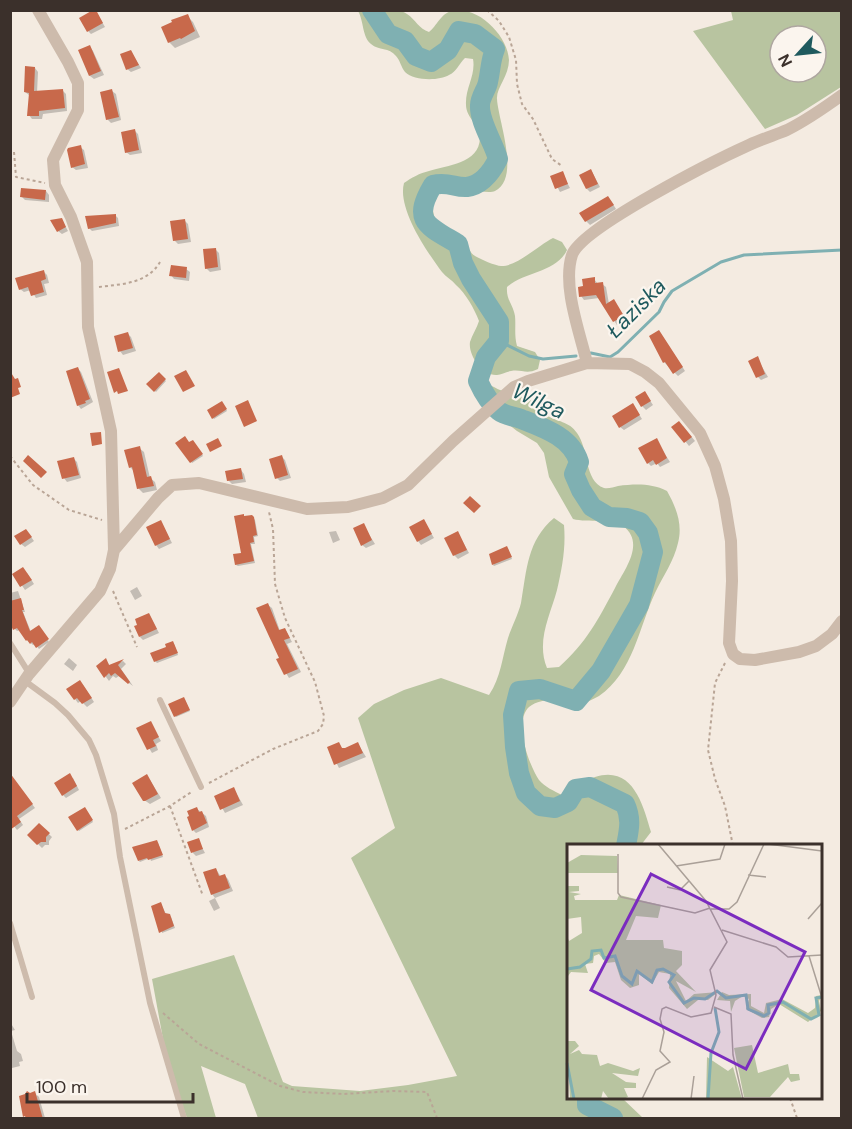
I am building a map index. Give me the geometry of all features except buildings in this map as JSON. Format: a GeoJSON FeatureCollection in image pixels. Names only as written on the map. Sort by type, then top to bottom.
{"type":"FeatureCollection","features":[{"type":"Feature","properties":{"kind":"street"},"geometry":{"type":"LineString","coordinates":[[10,702],[27,677],[100,591],[114,550],[111,431],[88,327],[87,262],[71,218],[55,184],[53,160],[78,110],[78,83],[38,10]]}},
{"type":"Feature","properties":{"kind":"street"},"geometry":{"type":"LineString","coordinates":[[587,363],[571,292],[572,255],[579,244],[597,229],[632,207],[725,156],[788,129],[842,95]]}},
{"type":"Feature","properties":{"kind":"street"},"geometry":{"type":"LineString","coordinates":[[114,550],[172,485],[199,483],[308,509],[348,507],[383,498],[408,485],[514,387],[587,363],[630,364],[659,383],[700,433],[715,466],[724,499],[731,541],[729,643],[733,654],[740,659],[755,660],[799,652],[816,646],[832,634],[842,621]]}},
{"type":"Feature","properties":{"kind":"lane"},"geometry":{"type":"LineString","coordinates":[[10,643],[27,677],[80,728],[96,755],[114,813],[120,857],[150,1003],[184,1119]]}},
{"type":"Feature","properties":{"kind":"lane"},"geometry":{"type":"LineString","coordinates":[[160,700],[201,787]]}},
{"type":"Feature","properties":{"kind":"lane"},"geometry":{"type":"LineString","coordinates":[[10,923],[32,996]]}},
{"type":"Feature","properties":{"kind":"path"},"geometry":{"type":"LineString","coordinates":[[487,10],[499,21],[509,37],[516,60],[517,84],[522,104],[533,119],[552,159],[562,166]]}},
{"type":"Feature","properties":{"kind":"path"},"geometry":{"type":"LineString","coordinates":[[14,152],[16,177],[55,184]]}},
{"type":"Feature","properties":{"kind":"path"},"geometry":{"type":"LineString","coordinates":[[87,289],[140,280],[156,269],[160,262]]}},
{"type":"Feature","properties":{"kind":"path"},"geometry":{"type":"LineString","coordinates":[[10,456],[33,485],[69,510],[113,523]]}},
{"type":"Feature","properties":{"kind":"path"},"geometry":{"type":"LineString","coordinates":[[118,832],[273,749],[318,731],[323,724],[324,716],[315,682],[285,618],[275,585],[273,529],[264,498]]}},
{"type":"Feature","properties":{"kind":"path"},"geometry":{"type":"LineString","coordinates":[[107,576],[137,647]]}},
{"type":"Feature","properties":{"kind":"path"},"geometry":{"type":"LineString","coordinates":[[733,654],[721,668],[715,683],[708,750],[725,806],[733,844]]}},
{"type":"Feature","properties":{"kind":"path"},"geometry":{"type":"LineString","coordinates":[[170,806],[203,896]]}},
{"type":"Feature","properties":{"kind":"path"},"geometry":{"type":"LineString","coordinates":[[150,1003],[199,1044],[280,1086],[303,1092],[344,1094],[393,1090],[427,1092],[437,1119]]}},
{"type":"Feature","properties":{"kind":"path"},"geometry":{"type":"LineString","coordinates":[[790,1099],[797,1119]]}},
{"type":"Feature","properties":{"kind":"green space"},"geometry":{"type":"Polygon","coordinates":[[[396,10],[410,16],[429,32],[448,12],[462,10],[490,24],[503,41],[509,60],[497,99],[507,162],[503,184],[490,192],[451,185],[436,185],[432,204],[435,219],[446,236],[463,243],[475,256],[499,266],[513,263],[553,238],[562,242],[567,250],[556,263],[507,287],[515,316],[517,346],[535,352],[540,360],[538,369],[530,372],[511,371],[497,375],[486,372],[477,364],[471,353],[470,342],[479,321],[477,316],[463,293],[442,272],[429,253],[405,205],[404,183],[422,173],[461,162],[474,153],[478,147],[480,138],[478,129],[468,114],[466,105],[474,65],[473,59],[465,58],[456,70],[445,77],[427,79],[409,75],[393,53],[374,46],[368,41],[358,11],[396,10]]]}},
{"type":"Feature","properties":{"kind":"green space"},"geometry":{"type":"Polygon","coordinates":[[[731,11],[841,11],[841,87],[797,115],[765,129],[693,31],[733,20],[731,11]]]}},
{"type":"Feature","properties":{"kind":"green space"},"geometry":{"type":"Polygon","coordinates":[[[483,384],[503,391],[523,394],[546,415],[574,429],[581,440],[593,479],[598,484],[604,488],[649,485],[661,488],[667,491],[678,516],[680,529],[676,550],[649,606],[634,649],[620,675],[599,696],[581,704],[551,699],[532,705],[524,714],[522,723],[527,754],[535,773],[544,785],[562,795],[595,777],[608,775],[619,777],[634,790],[648,821],[651,832],[642,844],[567,844],[567,1099],[623,1099],[643,1118],[258,1118],[245,1084],[201,1066],[216,1118],[187,1118],[168,1066],[152,979],[234,955],[283,1082],[292,1086],[360,1091],[457,1076],[351,858],[395,828],[358,718],[374,704],[404,690],[441,678],[489,695],[499,674],[508,638],[520,607],[533,546],[538,536],[554,518],[564,525],[564,542],[559,582],[543,638],[547,668],[559,667],[584,640],[623,573],[633,548],[630,533],[623,526],[606,521],[573,519],[549,477],[544,453],[537,443],[498,416],[483,384]]]}},
{"type":"Feature","properties":{"kind":"waterway","name":"Wilga"},"geometry":{"type":"LineString","coordinates":[[372,10],[388,34],[405,41],[416,56],[431,62],[448,50],[459,31],[475,34],[495,49],[487,85],[481,99],[480,112],[498,159],[486,177],[472,186],[433,185],[423,207],[423,215],[431,227],[458,244],[463,263],[471,279],[499,322],[499,341],[486,357],[478,381],[489,401],[501,413],[556,434],[575,453],[579,462],[574,474],[592,507],[609,517],[627,518],[640,522],[648,533],[653,552],[639,605],[601,671],[576,701],[540,689],[519,691],[513,715],[519,773],[526,793],[540,806],[555,808],[568,802],[576,789],[590,787],[625,804],[629,820],[626,844]]}},
{"type":"Feature","properties":{"kind":"waterway","name":"Łaziska"},"geometry":{"type":"LineString","coordinates":[[591,353],[610,357],[618,352],[659,312],[672,291],[721,262],[744,255],[842,250]]}},
{"type":"Feature","properties":{"kind":"waterway","name":"Łaziska"},"geometry":{"type":"LineString","coordinates":[[499,341],[529,356],[543,359],[576,356]]}},
{"type":"Feature","properties":{"kind":"waterway","name":"Wilga"},"geometry":{"type":"LineString","coordinates":[[587,1099],[587,1105],[613,1118]]}}]}
